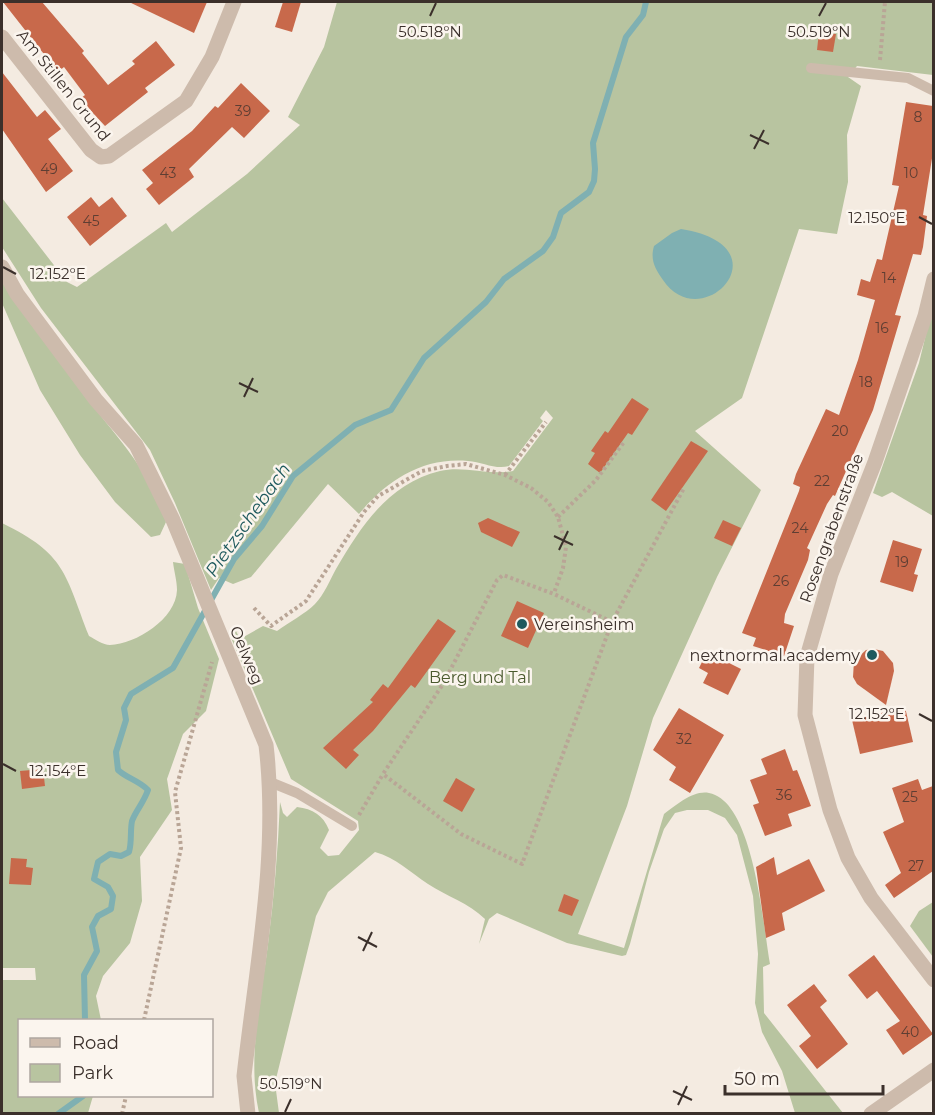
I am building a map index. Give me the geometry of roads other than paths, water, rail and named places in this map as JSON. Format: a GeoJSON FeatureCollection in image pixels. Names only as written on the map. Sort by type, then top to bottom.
{"type":"FeatureCollection","features":[{"type":"Feature","properties":{"kind":"street","name":"Am Stillen Grund"},"geometry":{"type":"LineString","coordinates":[[2,37],[91,150],[101,157],[109,156],[186,101],[212,57],[234,2]]}},
{"type":"Feature","properties":{"kind":"street","name":"Oelweg"},"geometry":{"type":"LineString","coordinates":[[2,267],[17,294],[96,400],[136,446],[173,520],[204,601],[266,745],[270,782],[269,852],[244,1076],[248,1113]]}},
{"type":"Feature","properties":{"kind":"street","name":"Rosengrabenstraße"},"geometry":{"type":"LineString","coordinates":[[933,279],[921,327],[875,462],[831,574],[807,657],[805,715],[830,810],[848,858],[871,898],[933,980]]}},
{"type":"Feature","properties":{"kind":"street"},"geometry":{"type":"LineString","coordinates":[[872,1113],[933,1070]]}},
{"type":"Feature","properties":{"kind":"lane"},"geometry":{"type":"LineString","coordinates":[[811,68],[908,78],[933,91]]}},
{"type":"Feature","properties":{"kind":"lane"},"geometry":{"type":"LineString","coordinates":[[270,782],[297,793],[352,826]]}},
{"type":"Feature","properties":{"kind":"water"},"geometry":{"type":"Polygon","coordinates":[[[681,229],[713,238],[729,252],[733,268],[727,283],[714,294],[697,299],[679,295],[663,280],[656,268],[653,260],[654,246],[681,229]]]}},
{"type":"Feature","properties":{"kind":"waterway","name":"Pietzschebach"},"geometry":{"type":"LineString","coordinates":[[85,1019],[84,975],[97,951],[92,927],[98,916],[111,909],[113,896],[108,887],[94,879],[98,862],[110,854],[121,856],[129,852],[132,821],[148,790],[118,770],[116,752],[126,720],[124,708],[131,694],[173,668],[234,559],[262,526],[293,476],[355,425],[391,410],[424,358],[486,302],[504,279],[543,251],[553,237],[561,213],[589,192],[594,181],[595,169],[593,143],[626,37],[643,15],[646,2]]}},
{"type":"Feature","properties":{"kind":"waterway","name":"Pietzschebach"},"geometry":{"type":"LineString","coordinates":[[58,1114],[82,1097]]}},
{"type":"Feature","properties":{"kind":"place","name":"Vereinsheim"},"geometry":{"type":"Point","coordinates":[522,624]}},
{"type":"Feature","properties":{"kind":"place","name":"nextnormal.academy"},"geometry":{"type":"Point","coordinates":[872,655]}},
{"type":"Feature","properties":{"kind":"park label","name":"Berg und Tal"},"geometry":{"type":"Point","coordinates":[480,677]}}]}
